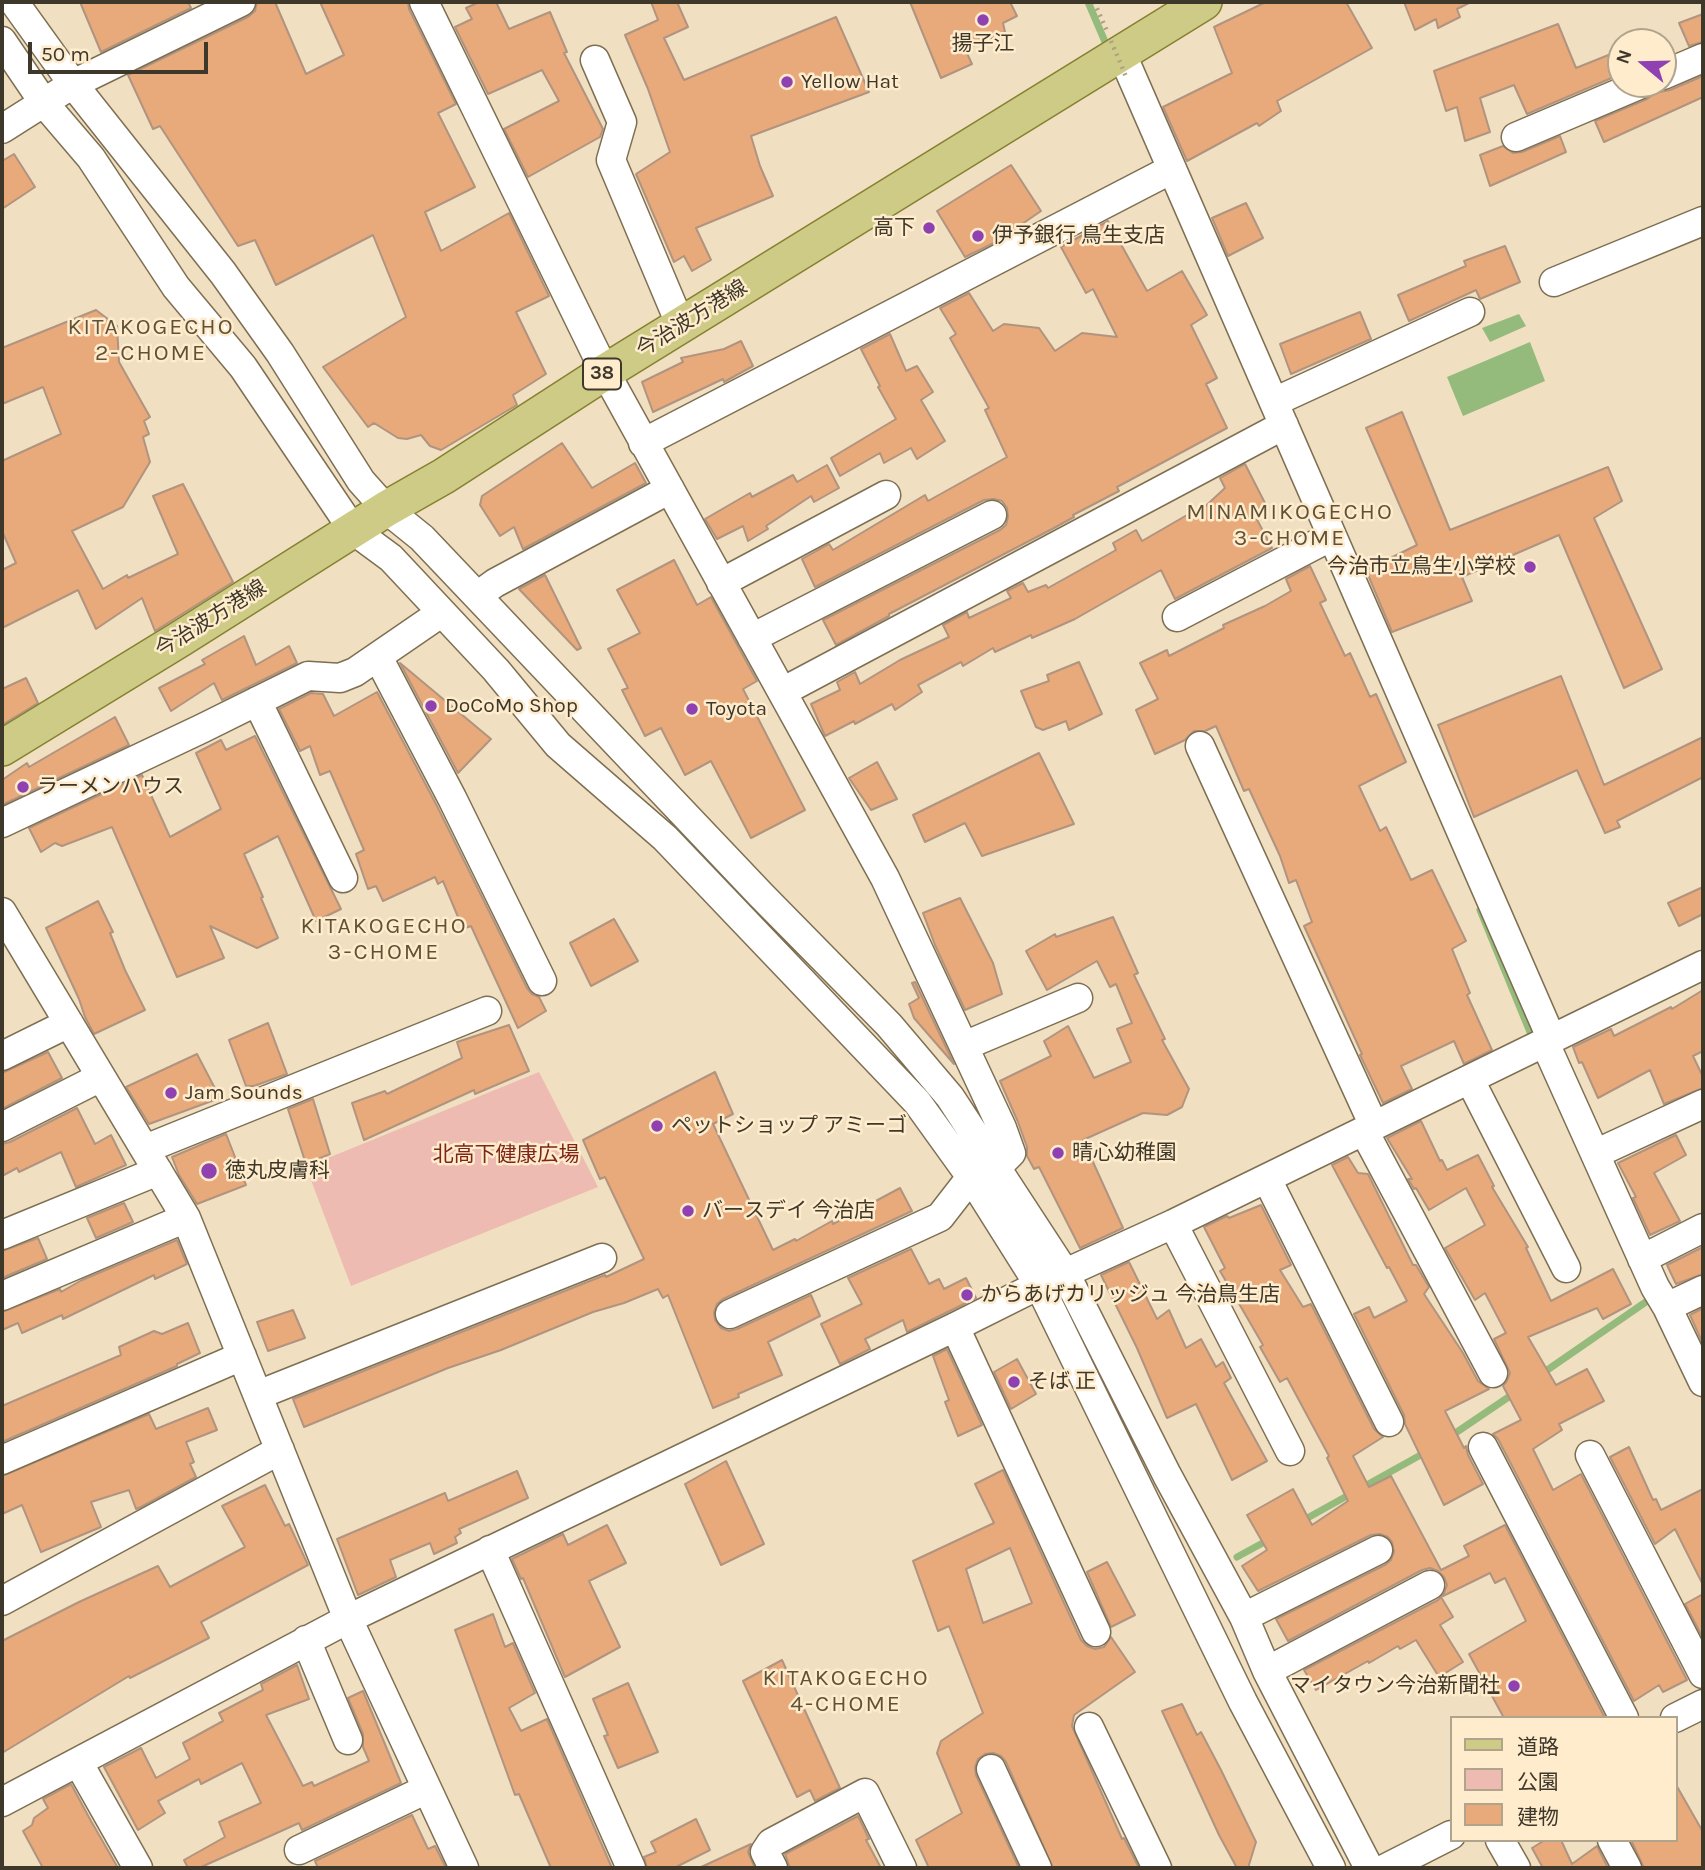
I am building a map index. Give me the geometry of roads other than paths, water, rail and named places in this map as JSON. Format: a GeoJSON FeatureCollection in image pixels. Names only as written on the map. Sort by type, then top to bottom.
{"type":"FeatureCollection","features":[{"type":"Feature","properties":{"kind":"main road","name":"今治波方港線"},"geometry":{"type":"LineString","coordinates":[[2,748],[386,509],[444,477],[605,372],[1124,66],[1204,2]]}},
{"type":"Feature","properties":{"kind":"street"},"geometry":{"type":"LineString","coordinates":[[14,2],[73,84],[223,273],[280,353],[361,481],[386,509],[422,537],[751,885],[889,1025],[950,1097],[983,1173],[1243,1702],[1331,1868]]}},
{"type":"Feature","properties":{"kind":"street"},"geometry":{"type":"LineString","coordinates":[[2,129],[73,84],[241,2]]}},
{"type":"Feature","properties":{"kind":"street"},"geometry":{"type":"LineString","coordinates":[[424,2],[605,372],[886,878],[1012,1153],[983,1173],[940,1217],[730,1314]]}},
{"type":"Feature","properties":{"kind":"street"},"geometry":{"type":"LineString","coordinates":[[2,41],[44,103],[91,158],[176,287],[243,367],[353,530],[391,558],[496,670],[558,745],[665,838],[917,1101],[983,1173],[1065,1273],[1167,1475],[1244,1617],[1267,1671],[1369,1868]]}},
{"type":"Feature","properties":{"kind":"street"},"geometry":{"type":"LineString","coordinates":[[1677,69],[1703,58]]}},
{"type":"Feature","properties":{"kind":"street"},"geometry":{"type":"LineString","coordinates":[[595,60],[622,122],[611,160],[681,326]]}},
{"type":"Feature","properties":{"kind":"street"},"geometry":{"type":"LineString","coordinates":[[1124,66],[1279,413],[1595,1154],[1655,1287],[1703,1382]]}},
{"type":"Feature","properties":{"kind":"street"},"geometry":{"type":"LineString","coordinates":[[1516,137],[1608,98]]}},
{"type":"Feature","properties":{"kind":"street"},"geometry":{"type":"LineString","coordinates":[[643,443],[1172,169]]}},
{"type":"Feature","properties":{"kind":"street"},"geometry":{"type":"LineString","coordinates":[[1554,282],[1703,222]]}},
{"type":"Feature","properties":{"kind":"street"},"geometry":{"type":"LineString","coordinates":[[782,692],[1279,413],[1470,312]]}},
{"type":"Feature","properties":{"kind":"street"},"geometry":{"type":"LineString","coordinates":[[477,596],[495,583],[670,489]]}},
{"type":"Feature","properties":{"kind":"street"},"geometry":{"type":"LineString","coordinates":[[722,583],[886,495]]}},
{"type":"Feature","properties":{"kind":"street"},"geometry":{"type":"LineString","coordinates":[[752,638],[992,515]]}},
{"type":"Feature","properties":{"kind":"street"},"geometry":{"type":"LineString","coordinates":[[1177,617],[1332,536]]}},
{"type":"Feature","properties":{"kind":"street"},"geometry":{"type":"LineString","coordinates":[[2,823],[308,676],[340,677],[355,672],[441,613]]}},
{"type":"Feature","properties":{"kind":"street"},"geometry":{"type":"LineString","coordinates":[[378,657],[452,798],[542,981]]}},
{"type":"Feature","properties":{"kind":"street"},"geometry":{"type":"LineString","coordinates":[[257,701],[343,878]]}},
{"type":"Feature","properties":{"kind":"street"},"geometry":{"type":"LineString","coordinates":[[1200,746],[1369,1129],[1493,1373]]}},
{"type":"Feature","properties":{"kind":"street"},"geometry":{"type":"LineString","coordinates":[[2,912],[186,1218],[348,1619],[464,1868]]}},
{"type":"Feature","properties":{"kind":"street"},"geometry":{"type":"LineString","coordinates":[[2,1802],[348,1619],[1039,1284],[1267,1179],[1703,965]]}},
{"type":"Feature","properties":{"kind":"street"},"geometry":{"type":"LineString","coordinates":[[964,1046],[1079,998]]}},
{"type":"Feature","properties":{"kind":"street"},"geometry":{"type":"LineString","coordinates":[[2,1235],[151,1160],[487,1011]]}},
{"type":"Feature","properties":{"kind":"street"},"geometry":{"type":"LineString","coordinates":[[2,1056],[69,1023]]}},
{"type":"Feature","properties":{"kind":"street"},"geometry":{"type":"LineString","coordinates":[[2,1127],[101,1077]]}},
{"type":"Feature","properties":{"kind":"street"},"geometry":{"type":"LineString","coordinates":[[1470,1080],[1566,1268]]}},
{"type":"Feature","properties":{"kind":"street"},"geometry":{"type":"LineString","coordinates":[[1595,1154],[1703,1104]]}},
{"type":"Feature","properties":{"kind":"street"},"geometry":{"type":"LineString","coordinates":[[1267,1179],[1389,1422]]}},
{"type":"Feature","properties":{"kind":"street"},"geometry":{"type":"LineString","coordinates":[[2,1296],[186,1218]]}},
{"type":"Feature","properties":{"kind":"street"},"geometry":{"type":"LineString","coordinates":[[1173,1224],[1290,1451]]}},
{"type":"Feature","properties":{"kind":"street"},"geometry":{"type":"LineString","coordinates":[[1642,1259],[1703,1228]]}},
{"type":"Feature","properties":{"kind":"street"},"geometry":{"type":"LineString","coordinates":[[258,1395],[602,1258]]}},
{"type":"Feature","properties":{"kind":"street"},"geometry":{"type":"LineString","coordinates":[[1667,1307],[1703,1290]]}},
{"type":"Feature","properties":{"kind":"street"},"geometry":{"type":"LineString","coordinates":[[955,1327],[1096,1632]]}},
{"type":"Feature","properties":{"kind":"street"},"geometry":{"type":"LineString","coordinates":[[2,1460],[242,1356]]}},
{"type":"Feature","properties":{"kind":"street"},"geometry":{"type":"LineString","coordinates":[[1483,1447],[1622,1716]]}},
{"type":"Feature","properties":{"kind":"street"},"geometry":{"type":"LineString","coordinates":[[2,1601],[280,1450]]}},
{"type":"Feature","properties":{"kind":"street"},"geometry":{"type":"LineString","coordinates":[[1590,1455],[1703,1674]]}},
{"type":"Feature","properties":{"kind":"street"},"geometry":{"type":"LineString","coordinates":[[489,1550],[631,1868]]}},
{"type":"Feature","properties":{"kind":"street"},"geometry":{"type":"LineString","coordinates":[[1244,1617],[1378,1550]]}},
{"type":"Feature","properties":{"kind":"street"},"geometry":{"type":"LineString","coordinates":[[1267,1671],[1430,1585]]}},
{"type":"Feature","properties":{"kind":"street"},"geometry":{"type":"LineString","coordinates":[[306,1640],[348,1740]]}},
{"type":"Feature","properties":{"kind":"street"},"geometry":{"type":"LineString","coordinates":[[1677,1717],[1703,1704]]}},
{"type":"Feature","properties":{"kind":"street"},"geometry":{"type":"LineString","coordinates":[[1088,1727],[1157,1868]]}},
{"type":"Feature","properties":{"kind":"street"},"geometry":{"type":"LineString","coordinates":[[78,1762],[138,1868]]}},
{"type":"Feature","properties":{"kind":"street"},"geometry":{"type":"LineString","coordinates":[[991,1769],[1037,1868]]}},
{"type":"Feature","properties":{"kind":"street"},"geometry":{"type":"LineString","coordinates":[[299,1850],[427,1789]]}},
{"type":"Feature","properties":{"kind":"street"},"geometry":{"type":"LineString","coordinates":[[773,1868],[765,1852],[771,1843],[865,1793],[902,1868]]}},
{"type":"Feature","properties":{"kind":"street"},"geometry":{"type":"LineString","coordinates":[[1386,1868],[1450,1836]]}},
{"type":"Feature","properties":{"kind":"street"},"geometry":{"type":"LineString","coordinates":[[1501,1842],[1516,1868]]}},
{"type":"Feature","properties":{"kind":"street"},"geometry":{"type":"LineString","coordinates":[[1613,1842],[1627,1868]]}},
{"type":"Feature","properties":{"kind":"waterway"},"geometry":{"type":"LineString","coordinates":[[1088,2],[1109,51]]}},
{"type":"Feature","properties":{"kind":"waterway"},"geometry":{"type":"LineString","coordinates":[[1480,910],[1534,1042]]}},
{"type":"Feature","properties":{"kind":"waterway"},"geometry":{"type":"LineString","coordinates":[[1540,1375],[1653,1297]]}},
{"type":"Feature","properties":{"kind":"waterway"},"geometry":{"type":"LineString","coordinates":[[1451,1436],[1516,1392]]}},
{"type":"Feature","properties":{"kind":"waterway"},"geometry":{"type":"LineString","coordinates":[[1302,1521],[1426,1452]]}},
{"type":"Feature","properties":{"kind":"waterway"},"geometry":{"type":"LineString","coordinates":[[1237,1557],[1270,1539]]}},
{"type":"Feature","properties":{"kind":"place","name":"揚子江"},"geometry":{"type":"Point","coordinates":[983,20]}},
{"type":"Feature","properties":{"kind":"place","name":"Yellow Hat"},"geometry":{"type":"Point","coordinates":[787,82]}},
{"type":"Feature","properties":{"kind":"place","name":"高下"},"geometry":{"type":"Point","coordinates":[929,228]}},
{"type":"Feature","properties":{"kind":"place","name":"伊予銀行 鳥生支店"},"geometry":{"type":"Point","coordinates":[978,236]}},
{"type":"Feature","properties":{"kind":"place","name":"今治市立鳥生小学校"},"geometry":{"type":"Point","coordinates":[1530,567]}},
{"type":"Feature","properties":{"kind":"place","name":"DoCoMo Shop"},"geometry":{"type":"Point","coordinates":[431,706]}},
{"type":"Feature","properties":{"kind":"place","name":"Toyota"},"geometry":{"type":"Point","coordinates":[692,709]}},
{"type":"Feature","properties":{"kind":"place","name":"ラーメンハウス"},"geometry":{"type":"Point","coordinates":[23,787]}},
{"type":"Feature","properties":{"kind":"place","name":"Jam Sounds"},"geometry":{"type":"Point","coordinates":[171,1093]}},
{"type":"Feature","properties":{"kind":"place","name":"ペットショップ アミーゴ"},"geometry":{"type":"Point","coordinates":[657,1126]}},
{"type":"Feature","properties":{"kind":"place","name":"晴心幼稚園"},"geometry":{"type":"Point","coordinates":[1058,1153]}},
{"type":"Feature","properties":{"kind":"place","name":"徳丸皮膚科"},"geometry":{"type":"Point","coordinates":[209,1171]}},
{"type":"Feature","properties":{"kind":"place","name":"バースデイ 今治店"},"geometry":{"type":"Point","coordinates":[688,1211]}},
{"type":"Feature","properties":{"kind":"place","name":"からあげカリッジュ 今治鳥生店"},"geometry":{"type":"Point","coordinates":[967,1295]}},
{"type":"Feature","properties":{"kind":"place","name":"そば 正"},"geometry":{"type":"Point","coordinates":[1014,1382]}},
{"type":"Feature","properties":{"kind":"place","name":"マイタウン今治新聞社"},"geometry":{"type":"Point","coordinates":[1514,1686]}},
{"type":"Feature","properties":{"kind":"district","name":"KITAKOGECHO 2-CHOME"},"geometry":{"type":"Point","coordinates":[151,340]}},
{"type":"Feature","properties":{"kind":"district","name":"MINAMIKOGECHO 3-CHOME"},"geometry":{"type":"Point","coordinates":[1290,525]}},
{"type":"Feature","properties":{"kind":"district","name":"KITAKOGECHO 3-CHOME"},"geometry":{"type":"Point","coordinates":[384,939]}},
{"type":"Feature","properties":{"kind":"district","name":"KITAKOGECHO 4-CHOME"},"geometry":{"type":"Point","coordinates":[846,1691]}},
{"type":"Feature","properties":{"kind":"park label","name":"北高下健康広場"},"geometry":{"type":"Point","coordinates":[506,1155]}}]}
